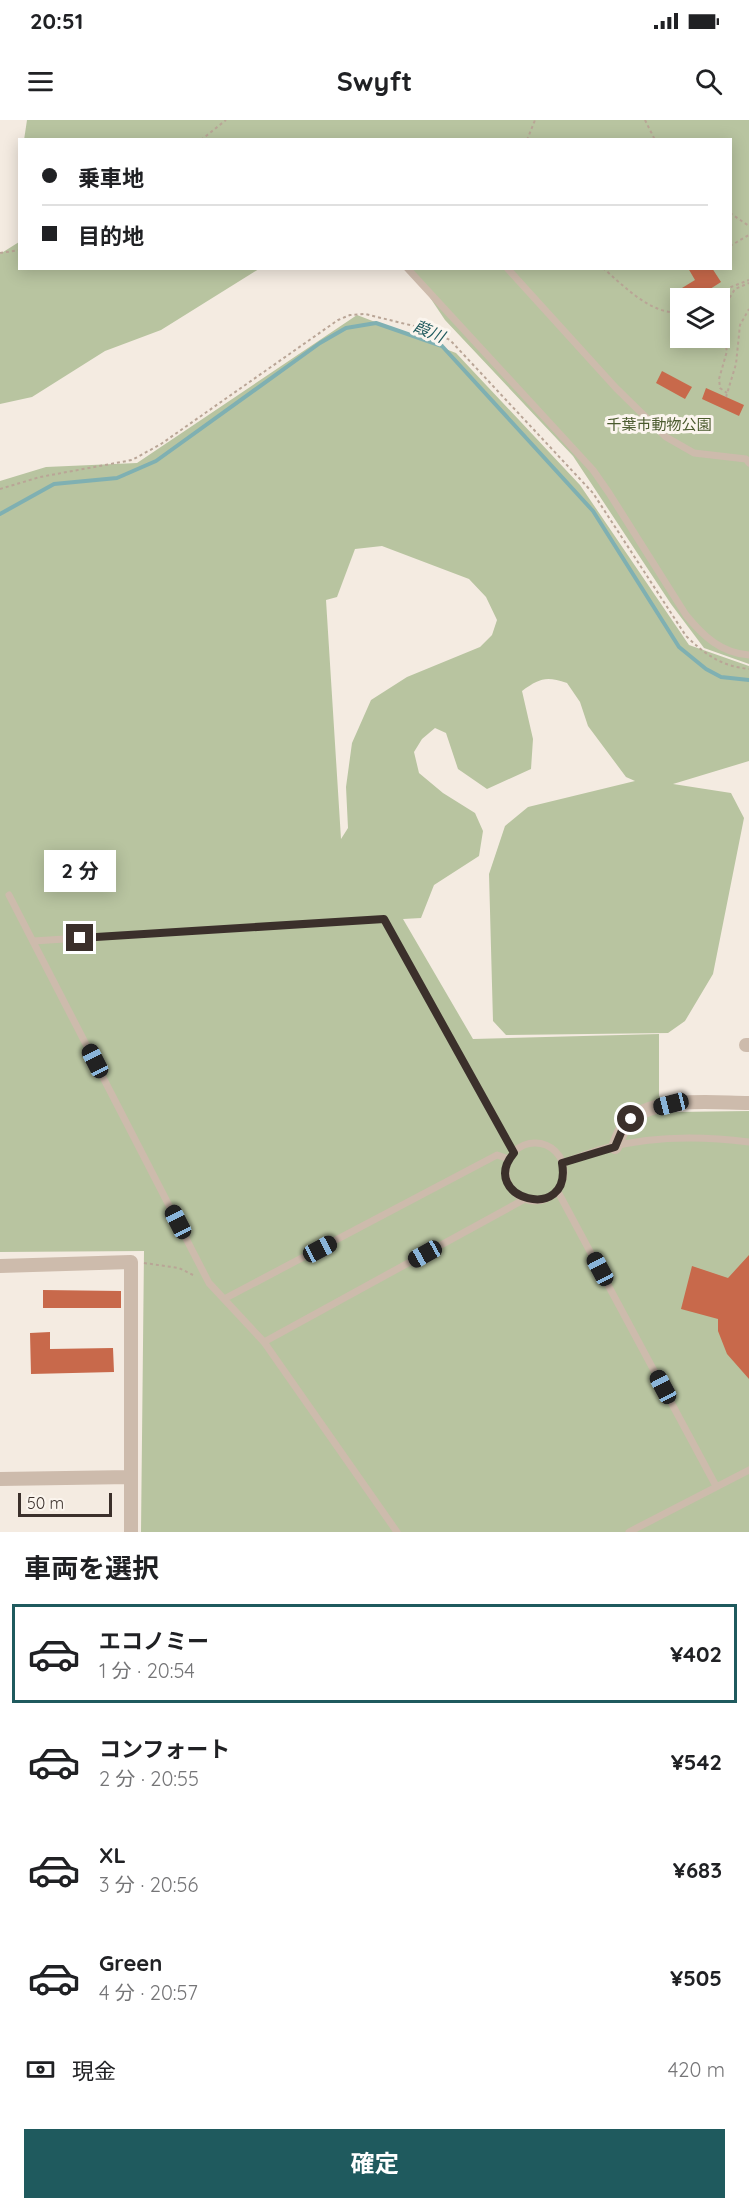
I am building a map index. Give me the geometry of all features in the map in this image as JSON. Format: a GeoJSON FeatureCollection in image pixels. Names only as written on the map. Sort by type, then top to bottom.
{"type":"FeatureCollection","features":[{"type":"Feature","properties":{"kind":"street"},"geometry":{"type":"LineString","coordinates":[[615,1147],[623,1128],[631,1119],[647,1110],[671,1104],[749,1103]]}},
{"type":"Feature","properties":{"kind":"street"},"geometry":{"type":"LineString","coordinates":[[0,1266],[130,1262],[131,1532]]}},
{"type":"Feature","properties":{"kind":"street"},"geometry":{"type":"LineString","coordinates":[[0,1479],[131,1477]]}},
{"type":"Feature","properties":{"kind":"lane"},"geometry":{"type":"LineString","coordinates":[[409,270],[593,470],[686,615],[699,631],[719,647],[737,655],[749,656]]}},
{"type":"Feature","properties":{"kind":"lane"},"geometry":{"type":"LineString","coordinates":[[509,270],[616,387],[666,437],[694,453],[746,459],[749,463]]}},
{"type":"Feature","properties":{"kind":"lane"},"geometry":{"type":"LineString","coordinates":[[9,895],[209,1282],[264,1342],[398,1532]]}},
{"type":"Feature","properties":{"kind":"lane"},"geometry":{"type":"LineString","coordinates":[[33,941],[384,919],[511,1156]]}},
{"type":"Feature","properties":{"kind":"lane"},"geometry":{"type":"LineString","coordinates":[[562,1163],[615,1147],[662,1140],[713,1137],[749,1142]]}},
{"type":"Feature","properties":{"kind":"lane"},"geometry":{"type":"LineString","coordinates":[[264,1342],[525,1199],[544,1199],[557,1190],[563,1180],[562,1163],[558,1154],[546,1145],[525,1144],[511,1156],[506,1173],[508,1184],[514,1192],[525,1199]]}},
{"type":"Feature","properties":{"kind":"lane"},"geometry":{"type":"LineString","coordinates":[[224,1299],[497,1155],[511,1156]]}},
{"type":"Feature","properties":{"kind":"lane"},"geometry":{"type":"LineString","coordinates":[[557,1190],[716,1486]]}},
{"type":"Feature","properties":{"kind":"lane"},"geometry":{"type":"LineString","coordinates":[[629,1532],[749,1470]]}},
{"type":"Feature","properties":{"kind":"path"},"geometry":{"type":"LineString","coordinates":[[203,138],[225,120]]}},
{"type":"Feature","properties":{"kind":"path"},"geometry":{"type":"LineString","coordinates":[[528,138],[535,120]]}},
{"type":"Feature","properties":{"kind":"path"},"geometry":{"type":"LineString","coordinates":[[645,120],[654,138]]}},
{"type":"Feature","properties":{"kind":"path"},"geometry":{"type":"LineString","coordinates":[[732,215],[749,226]]}},
{"type":"Feature","properties":{"kind":"path"},"geometry":{"type":"LineString","coordinates":[[732,245],[749,235]]}},
{"type":"Feature","properties":{"kind":"path"},"geometry":{"type":"LineString","coordinates":[[0,253],[18,250]]}},
{"type":"Feature","properties":{"kind":"path"},"geometry":{"type":"LineString","coordinates":[[605,270],[637,297],[670,314]]}},
{"type":"Feature","properties":{"kind":"path"},"geometry":{"type":"LineString","coordinates":[[730,288],[749,281]]}},
{"type":"Feature","properties":{"kind":"path"},"geometry":{"type":"LineString","coordinates":[[730,297],[735,289],[749,281]]}},
{"type":"Feature","properties":{"kind":"path"},"geometry":{"type":"LineString","coordinates":[[726,348],[719,379],[720,388],[726,395],[736,364],[740,325],[749,309]]}},
{"type":"Feature","properties":{"kind":"path"},"geometry":{"type":"LineString","coordinates":[[0,489],[40,477],[132,460],[161,444],[338,320],[350,315],[365,314],[426,329],[450,340],[593,493],[686,636],[704,653],[731,667],[749,669]]}},
{"type":"Feature","properties":{"kind":"path"},"geometry":{"type":"LineString","coordinates":[[130,1262],[179,1268],[209,1282]]}},
{"type":"Feature","properties":{"kind":"green space","name":"千葉市動物公園"},"geometry":{"type":"Polygon","coordinates":[[[27,120],[749,120],[749,664],[704,648],[671,604],[573,456],[445,320],[412,270],[732,270],[732,138],[24,138],[27,120]]]}},
{"type":"Feature","properties":{"kind":"green space"},"geometry":{"type":"Polygon","coordinates":[[[18,243],[18,270],[257,270],[161,330],[105,351],[32,397],[0,404],[0,254],[18,243]]]}},
{"type":"Feature","properties":{"kind":"green space"},"geometry":{"type":"Polygon","coordinates":[[[357,315],[456,353],[580,485],[689,645],[749,666],[749,761],[673,784],[731,793],[744,818],[713,974],[685,1021],[668,1033],[506,1035],[493,1021],[489,874],[505,826],[528,807],[635,781],[626,777],[588,726],[580,702],[567,683],[554,679],[543,679],[522,691],[533,739],[531,769],[487,789],[458,769],[446,733],[435,728],[422,739],[414,752],[419,773],[443,793],[475,813],[483,831],[479,856],[434,885],[421,918],[403,919],[473,1039],[659,1034],[659,1096],[674,1112],[749,1111],[749,1532],[141,1532],[144,1251],[0,1252],[0,481],[46,467],[137,463],[357,315]],[[382,546],[355,549],[337,597],[326,600],[341,839],[348,828],[346,787],[352,743],[371,700],[407,677],[480,647],[492,635],[497,620],[486,597],[469,579],[382,546]]]}},
{"type":"Feature","properties":{"kind":"building"},"geometry":{"type":"Polygon","coordinates":[[[689,270],[713,270],[721,282],[712,288],[682,288],[695,280],[689,270]]]}},
{"type":"Feature","properties":{"kind":"building"},"geometry":{"type":"Polygon","coordinates":[[[662,371],[692,387],[685,399],[656,383],[662,371]]]}},
{"type":"Feature","properties":{"kind":"building"},"geometry":{"type":"Polygon","coordinates":[[[706,388],[744,405],[739,416],[702,399],[706,388]]]}},
{"type":"Feature","properties":{"kind":"building"},"geometry":{"type":"Polygon","coordinates":[[[749,1255],[749,1379],[727,1354],[718,1331],[718,1319],[681,1309],[692,1266],[728,1278],[749,1255]]]}},
{"type":"Feature","properties":{"kind":"building"},"geometry":{"type":"Polygon","coordinates":[[[43,1290],[121,1291],[121,1308],[43,1308],[43,1290]]]}},
{"type":"Feature","properties":{"kind":"building"},"geometry":{"type":"Polygon","coordinates":[[[50,1332],[50,1349],[113,1348],[114,1372],[31,1374],[30,1333],[50,1332]]]}},
{"type":"Feature","properties":{"kind":"waterway","name":"葭川"},"geometry":{"type":"LineString","coordinates":[[0,514],[54,484],[117,478],[156,461],[320,343],[346,328],[376,323],[442,346],[593,511],[679,647],[706,669],[721,677],[749,680]]}},
{"type":"Feature","properties":{"kind":"route"},"geometry":{"type":"LineString","coordinates":[[80,938],[384,919],[514,1153],[507,1164],[506,1173],[508,1184],[520,1197],[529,1200],[544,1199],[553,1194],[563,1180],[562,1163],[615,1147],[623,1128],[631,1119]]}}]}
